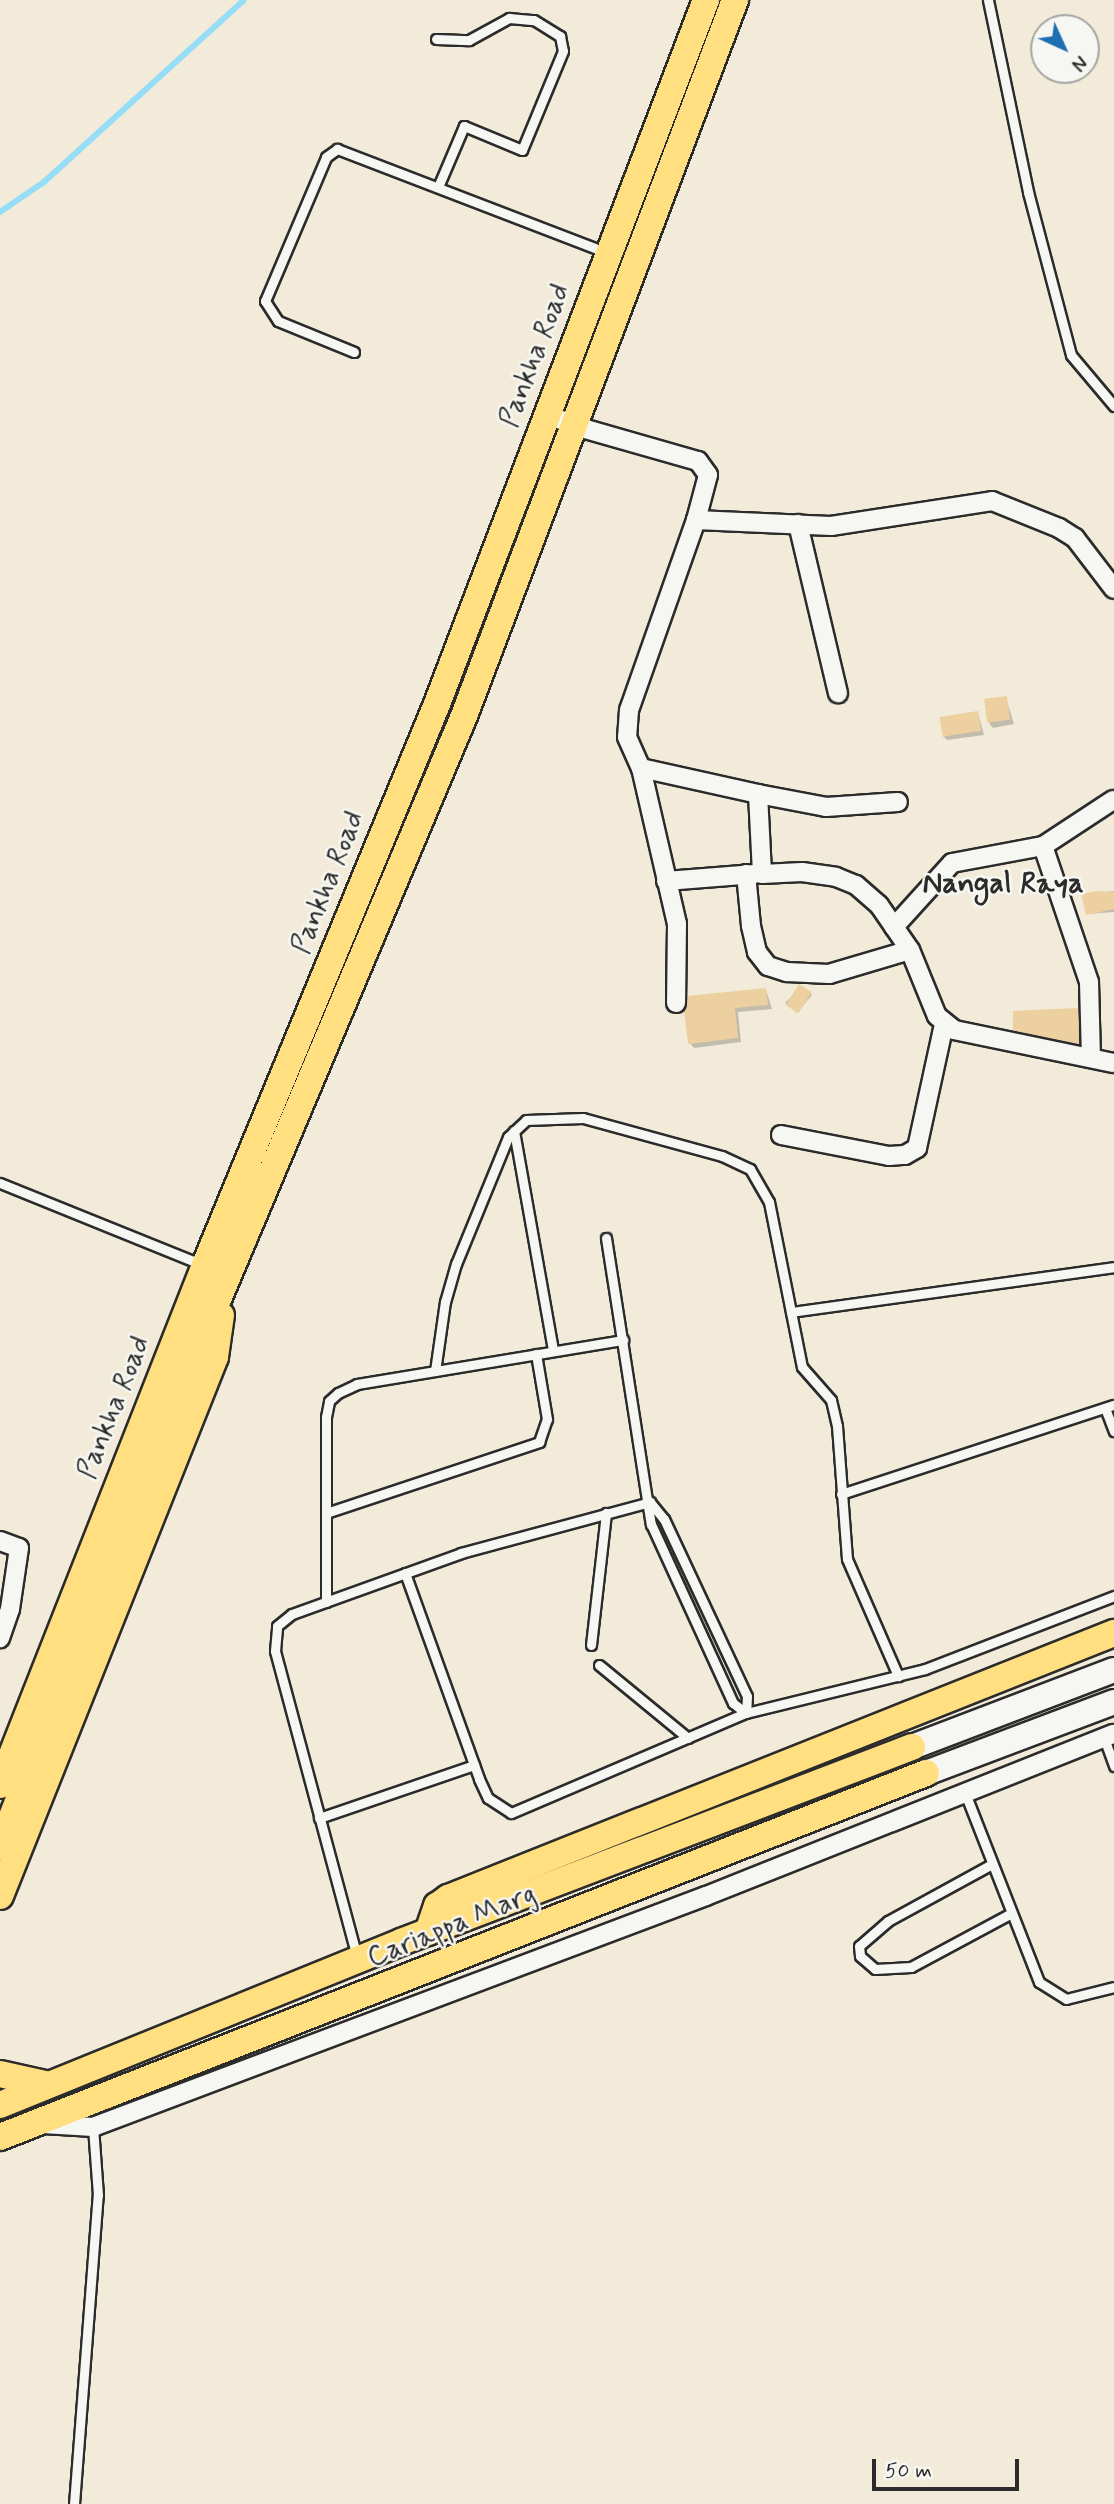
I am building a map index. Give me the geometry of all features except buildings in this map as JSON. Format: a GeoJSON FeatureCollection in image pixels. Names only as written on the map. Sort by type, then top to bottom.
{"type":"FeatureCollection","features":[{"type":"Feature","properties":{"kind":"main road","name":"Pankha Road"},"geometry":{"type":"LineString","coordinates":[[0,1785],[205,1265],[437,704],[706,0]]}},
{"type":"Feature","properties":{"kind":"main road"},"geometry":{"type":"LineString","coordinates":[[0,1847],[194,1356],[464,716],[735,0]]}},
{"type":"Feature","properties":{"kind":"main road"},"geometry":{"type":"LineString","coordinates":[[0,1896],[215,1357],[225,1286]]}},
{"type":"Feature","properties":{"kind":"main road"},"geometry":{"type":"LineString","coordinates":[[428,1931],[437,1906],[449,1898],[1114,1633]]}},
{"type":"Feature","properties":{"kind":"main road"},"geometry":{"type":"LineString","coordinates":[[912,1747],[1114,1670]]}},
{"type":"Feature","properties":{"kind":"main road"},"geometry":{"type":"LineString","coordinates":[[926,1773],[1114,1702]]}},
{"type":"Feature","properties":{"kind":"main road","name":"Cariappa Marg"},"geometry":{"type":"LineString","coordinates":[[0,2105],[45,2084],[428,1931],[912,1747]]}},
{"type":"Feature","properties":{"kind":"main road","name":"Cariappa Marg"},"geometry":{"type":"LineString","coordinates":[[0,2137],[39,2124],[926,1773]]}},
{"type":"Feature","properties":{"kind":"main road"},"geometry":{"type":"LineString","coordinates":[[0,2074],[45,2084]]}},
{"type":"Feature","properties":{"kind":"street"},"geometry":{"type":"LineString","coordinates":[[547,414],[575,426],[698,461],[708,475],[696,520],[629,710],[627,737],[640,768],[679,941],[676,1003]]}},
{"type":"Feature","properties":{"kind":"street"},"geometry":{"type":"LineString","coordinates":[[696,520],[831,526],[992,501],[1059,528],[1075,538],[1114,589]]}},
{"type":"Feature","properties":{"kind":"street"},"geometry":{"type":"LineString","coordinates":[[798,524],[838,692]]}},
{"type":"Feature","properties":{"kind":"street"},"geometry":{"type":"LineString","coordinates":[[640,768],[827,807],[898,802]]}},
{"type":"Feature","properties":{"kind":"street"},"geometry":{"type":"LineString","coordinates":[[758,794],[751,926],[757,953],[768,966],[787,972],[828,974],[910,950]]}},
{"type":"Feature","properties":{"kind":"street"},"geometry":{"type":"LineString","coordinates":[[894,927],[952,863],[1043,846],[1113,800]]}},
{"type":"Feature","properties":{"kind":"street"},"geometry":{"type":"LineString","coordinates":[[1043,846],[1089,982],[1091,1057]]}},
{"type":"Feature","properties":{"kind":"street"},"geometry":{"type":"LineString","coordinates":[[667,881],[754,874],[836,877],[856,885],[878,905],[910,950],[926,993],[944,1024],[954,1030],[1114,1063]]}},
{"type":"Feature","properties":{"kind":"street"},"geometry":{"type":"LineString","coordinates":[[781,1135],[889,1156],[917,1148],[944,1024]]}},
{"type":"Feature","properties":{"kind":"street"},"geometry":{"type":"LineString","coordinates":[[0,1541],[19,1548],[10,1609],[0,1638]]}},
{"type":"Feature","properties":{"kind":"street"},"geometry":{"type":"LineString","coordinates":[[39,2124],[93,2127],[706,1896],[1109,1736]]}},
{"type":"Feature","properties":{"kind":"lane"},"geometry":{"type":"LineString","coordinates":[[988,0],[1028,192],[1071,355],[1114,406]]}},
{"type":"Feature","properties":{"kind":"lane"},"geometry":{"type":"LineString","coordinates":[[436,39],[469,40],[509,18],[534,20],[560,36],[563,51],[522,150],[464,126],[438,187]]}},
{"type":"Feature","properties":{"kind":"lane"},"geometry":{"type":"LineString","coordinates":[[354,352],[278,321],[265,301],[326,157],[337,149],[610,253]]}},
{"type":"Feature","properties":{"kind":"lane"},"geometry":{"type":"LineString","coordinates":[[435,1371],[444,1302],[456,1264],[514,1131],[526,1120],[583,1118],[722,1157],[750,1169],[769,1202],[802,1367],[831,1400],[837,1426],[847,1559],[898,1676]]}},
{"type":"Feature","properties":{"kind":"lane"},"geometry":{"type":"LineString","coordinates":[[514,1131],[553,1351]]}},
{"type":"Feature","properties":{"kind":"lane"},"geometry":{"type":"LineString","coordinates":[[0,1183],[205,1265]]}},
{"type":"Feature","properties":{"kind":"lane"},"geometry":{"type":"LineString","coordinates":[[606,1238],[650,1502],[651,1524],[733,1703],[746,1713]]}},
{"type":"Feature","properties":{"kind":"lane"},"geometry":{"type":"LineString","coordinates":[[791,1312],[1114,1267]]}},
{"type":"Feature","properties":{"kind":"lane"},"geometry":{"type":"LineString","coordinates":[[326,1602],[329,1401],[357,1384],[623,1340]]}},
{"type":"Feature","properties":{"kind":"lane"},"geometry":{"type":"LineString","coordinates":[[326,1513],[539,1442],[547,1419],[536,1354]]}},
{"type":"Feature","properties":{"kind":"lane"},"geometry":{"type":"LineString","coordinates":[[841,1494],[1110,1407],[1114,1431]]}},
{"type":"Feature","properties":{"kind":"lane"},"geometry":{"type":"LineString","coordinates":[[358,1960],[273,1635],[292,1615],[405,1573],[523,1534],[650,1502]]}},
{"type":"Feature","properties":{"kind":"lane"},"geometry":{"type":"LineString","coordinates":[[650,1502],[664,1519],[747,1696],[746,1713]]}},
{"type":"Feature","properties":{"kind":"lane"},"geometry":{"type":"LineString","coordinates":[[591,1644],[606,1513]]}},
{"type":"Feature","properties":{"kind":"lane"},"geometry":{"type":"LineString","coordinates":[[405,1573],[488,1798],[512,1812],[746,1713],[821,1691],[898,1676],[1114,1596]]}},
{"type":"Feature","properties":{"kind":"lane"},"geometry":{"type":"LineString","coordinates":[[599,1665],[688,1738]]}},
{"type":"Feature","properties":{"kind":"lane"},"geometry":{"type":"LineString","coordinates":[[1109,1736],[1114,1766]]}},
{"type":"Feature","properties":{"kind":"lane"},"geometry":{"type":"LineString","coordinates":[[319,1818],[474,1765]]}},
{"type":"Feature","properties":{"kind":"lane"},"geometry":{"type":"LineString","coordinates":[[965,1793],[1039,1982],[1052,1993],[1066,1999],[1114,1987]]}},
{"type":"Feature","properties":{"kind":"lane"},"geometry":{"type":"LineString","coordinates":[[992,1864],[888,1921],[859,1946],[860,1956],[875,1969],[911,1967],[1010,1913]]}},
{"type":"Feature","properties":{"kind":"lane"},"geometry":{"type":"LineString","coordinates":[[74,2504],[98,2195],[93,2127]]}},
{"type":"Feature","properties":{"kind":"waterway"},"geometry":{"type":"LineString","coordinates":[[0,212],[44,182],[244,0]]}},
{"type":"Feature","properties":{"kind":"district","name":"Nangal Raya"},"geometry":{"type":"Point","coordinates":[1003,884]}}]}
